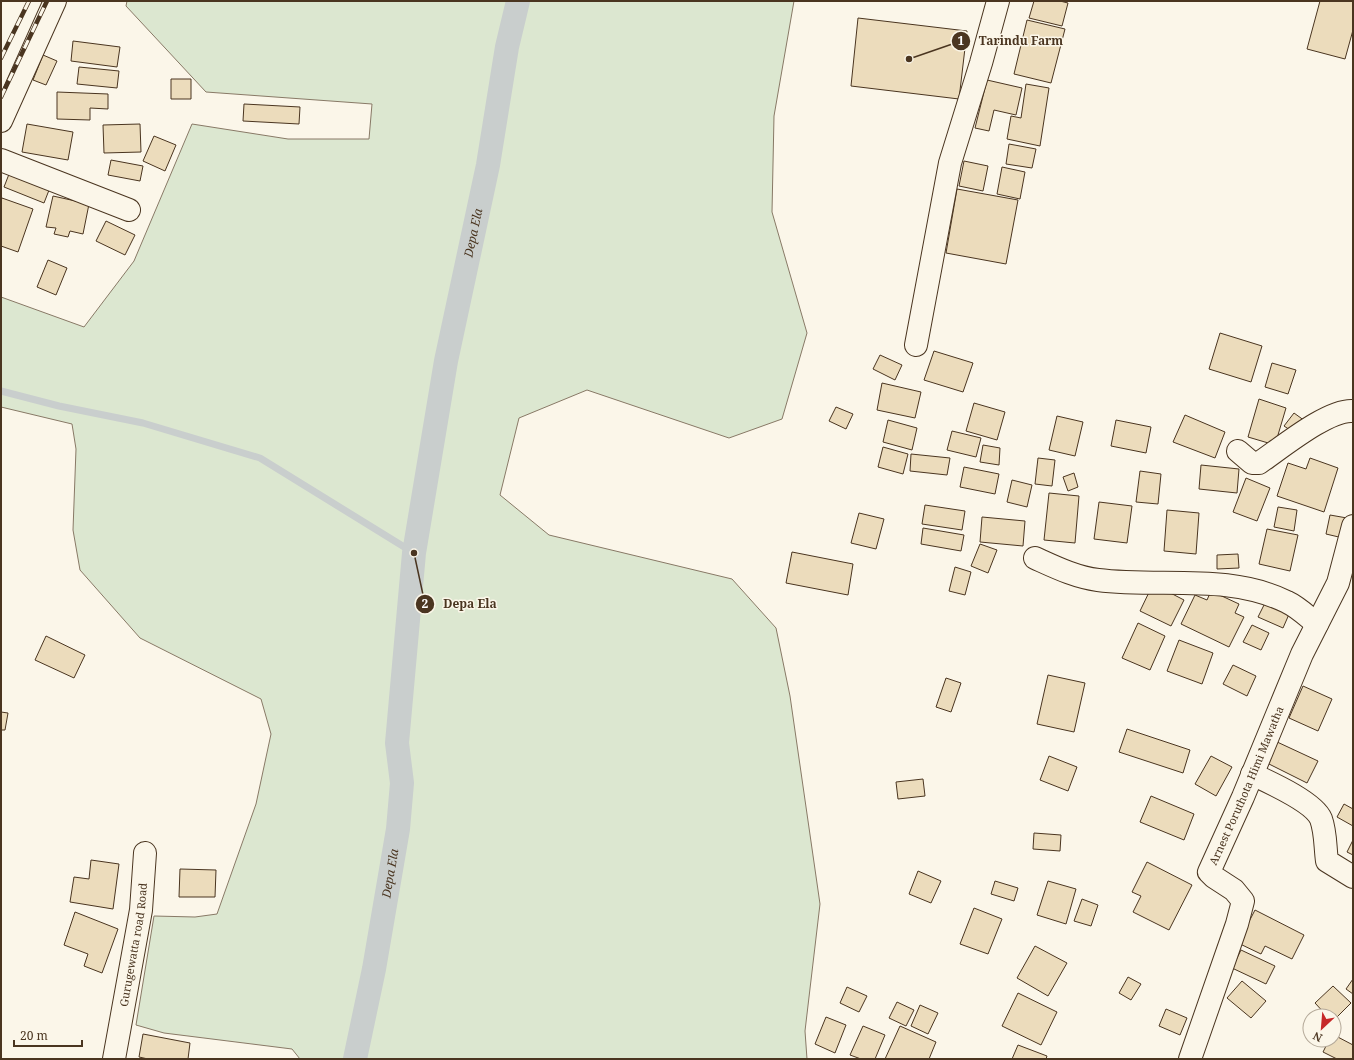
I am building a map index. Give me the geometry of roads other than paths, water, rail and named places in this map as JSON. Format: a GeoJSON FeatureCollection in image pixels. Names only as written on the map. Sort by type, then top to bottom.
{"type":"FeatureCollection","features":[{"type":"Feature","properties":{"kind":"street"},"geometry":{"type":"LineString","coordinates":[[1,121],[55,1]]}},
{"type":"Feature","properties":{"kind":"street"},"geometry":{"type":"LineString","coordinates":[[916,345],[950,164],[981,63],[998,1]]}},
{"type":"Feature","properties":{"kind":"street"},"geometry":{"type":"LineString","coordinates":[[1,160],[129,210]]}},
{"type":"Feature","properties":{"kind":"street"},"geometry":{"type":"LineString","coordinates":[[1238,451],[1252,463],[1258,463],[1330,416],[1348,411],[1353,412]]}},
{"type":"Feature","properties":{"kind":"street","name":"Arnest Poruthota Himi Mawatha"},"geometry":{"type":"LineString","coordinates":[[1190,1059],[1237,924],[1242,901],[1234,890],[1214,877],[1210,872],[1302,654],[1338,583],[1353,526]]}},
{"type":"Feature","properties":{"kind":"street"},"geometry":{"type":"LineString","coordinates":[[1035,558],[1065,572],[1097,580],[1199,583],[1251,589],[1288,602],[1317,624]]}},
{"type":"Feature","properties":{"kind":"street"},"geometry":{"type":"LineString","coordinates":[[1252,774],[1310,805],[1320,817],[1325,835],[1324,845],[1327,861],[1353,877]]}},
{"type":"Feature","properties":{"kind":"street","name":"Gurugewatta road Road"},"geometry":{"type":"LineString","coordinates":[[114,1059],[142,910],[145,853]]}},
{"type":"Feature","properties":{"kind":"waterway","name":"Depa Ela"},"geometry":{"type":"LineString","coordinates":[[355,1059],[374,969],[398,829],[402,783],[397,743],[414,553],[446,361],[488,165],[507,47],[518,1]]}},
{"type":"Feature","properties":{"kind":"waterway"},"geometry":{"type":"LineString","coordinates":[[1,391],[59,406],[143,423],[260,458],[414,553]]}},
{"type":"Feature","properties":{"kind":"railway"},"geometry":{"type":"LineString","coordinates":[[1,58],[29,1]]}},
{"type":"Feature","properties":{"kind":"railway"},"geometry":{"type":"LineString","coordinates":[[1,97],[47,1]]}},
{"type":"Feature","properties":{"kind":"place","name":"Tarindu Farm"},"geometry":{"type":"Point","coordinates":[909,59]}},
{"type":"Feature","properties":{"kind":"place","name":"Depa Ela"},"geometry":{"type":"Point","coordinates":[414,553]}}]}
